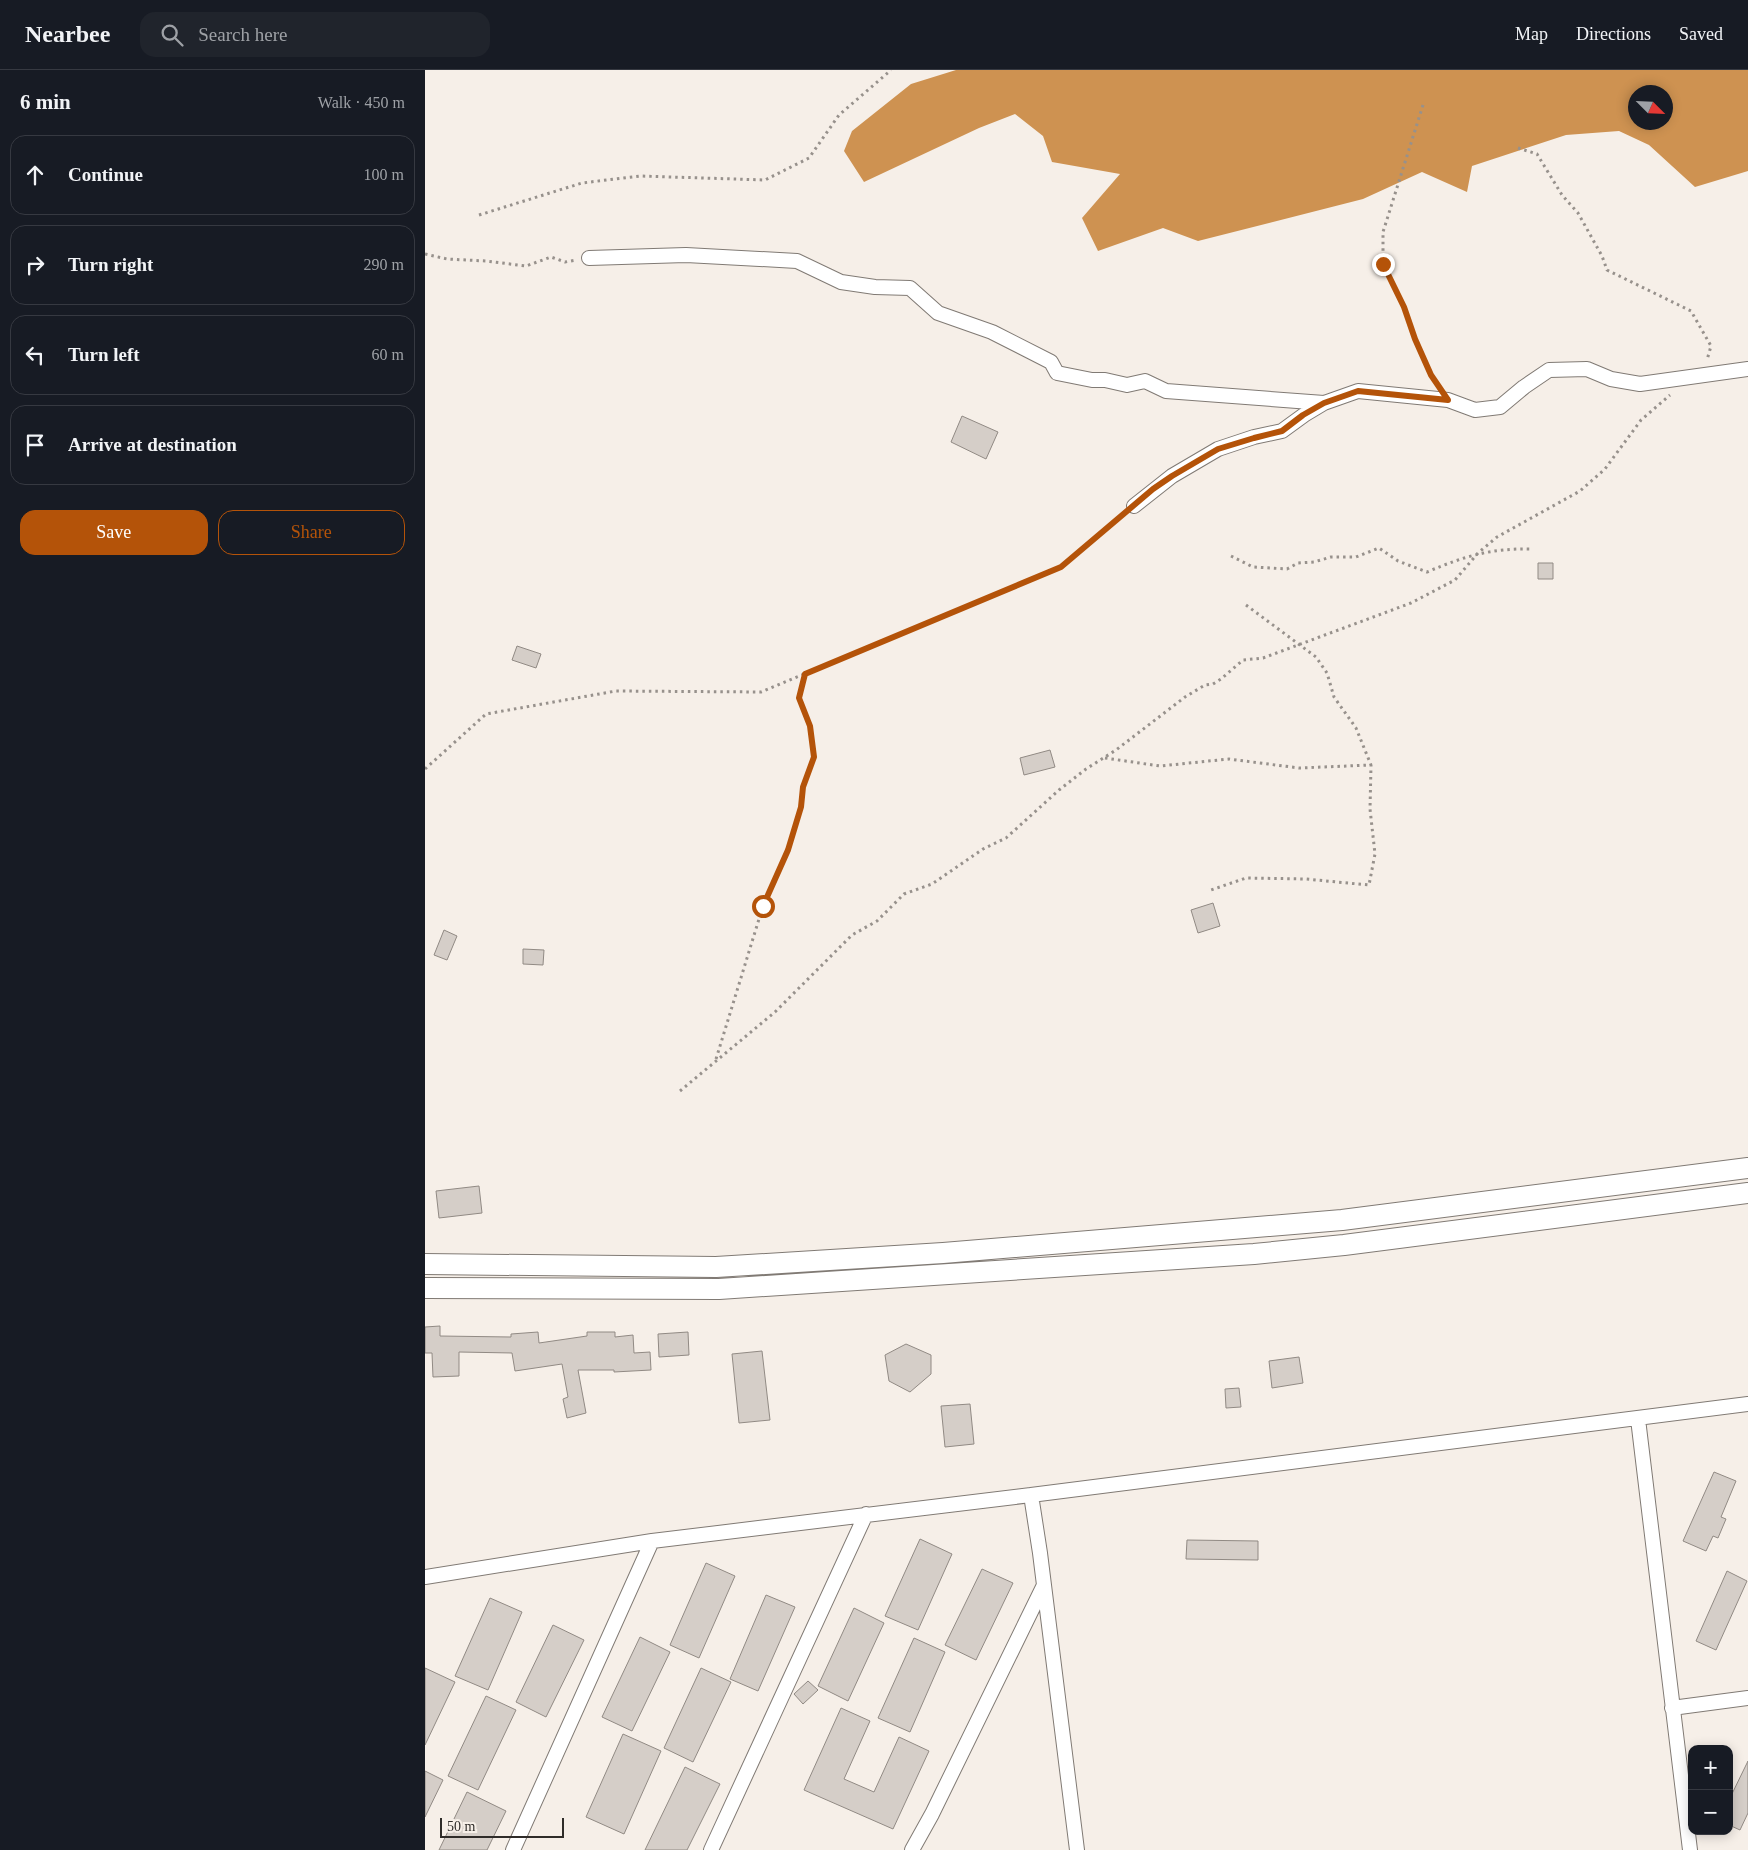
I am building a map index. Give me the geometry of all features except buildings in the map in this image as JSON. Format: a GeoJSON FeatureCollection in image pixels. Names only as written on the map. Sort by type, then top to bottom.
{"type":"FeatureCollection","features":[{"type":"Feature","properties":{"kind":"main road"},"geometry":{"type":"LineString","coordinates":[[425,1264],[716,1267],[943,1253],[1342,1220],[1748,1168]]}},
{"type":"Feature","properties":{"kind":"main road"},"geometry":{"type":"LineString","coordinates":[[1628,1184],[1632,1208]]}},
{"type":"Feature","properties":{"kind":"main road"},"geometry":{"type":"LineString","coordinates":[[425,1288],[719,1289],[1254,1254],[1344,1245],[1748,1193]]}},
{"type":"Feature","properties":{"kind":"main road"},"geometry":{"type":"LineString","coordinates":[[1247,1228],[1254,1254]]}},
{"type":"Feature","properties":{"kind":"main road"},"geometry":{"type":"LineString","coordinates":[[943,1253],[944,1274]]}},
{"type":"Feature","properties":{"kind":"street"},"geometry":{"type":"LineString","coordinates":[[589,258],[685,255],[797,261],[841,282],[875,287],[910,288],[938,313],[1000,336],[1051,362],[1057,373],[1092,380],[1105,380],[1127,386],[1145,382],[1166,391],[1324,403]]}},
{"type":"Feature","properties":{"kind":"street"},"geometry":{"type":"LineString","coordinates":[[1134,506],[1172,476],[1218,449],[1282,431],[1303,415],[1324,403],[1358,391],[1448,400],[1475,410],[1500,407],[1549,370],[1587,369],[1611,379],[1641,384],[1748,370]]}},
{"type":"Feature","properties":{"kind":"street"},"geometry":{"type":"LineString","coordinates":[[425,1577],[652,1541],[1748,1404]]}},
{"type":"Feature","properties":{"kind":"street"},"geometry":{"type":"LineString","coordinates":[[1637,1419],[1671,1708],[1690,1850]]}},
{"type":"Feature","properties":{"kind":"street"},"geometry":{"type":"LineString","coordinates":[[1031,1495],[1077,1850]]}},
{"type":"Feature","properties":{"kind":"street"},"geometry":{"type":"LineString","coordinates":[[711,1850],[866,1514]]}},
{"type":"Feature","properties":{"kind":"street"},"geometry":{"type":"LineString","coordinates":[[513,1850],[652,1541]]}},
{"type":"Feature","properties":{"kind":"street"},"geometry":{"type":"LineString","coordinates":[[912,1850],[932,1814],[1043,1586]]}},
{"type":"Feature","properties":{"kind":"street"},"geometry":{"type":"LineString","coordinates":[[1671,1708],[1748,1698]]}},
{"type":"Feature","properties":{"kind":"path"},"geometry":{"type":"LineString","coordinates":[[479,214],[582,183],[640,176],[765,180],[809,158],[839,115],[891,70]]}},
{"type":"Feature","properties":{"kind":"path"},"geometry":{"type":"LineString","coordinates":[[1423,105],[1383,232],[1383,264],[1404,307],[1415,339],[1431,375],[1448,400]]}},
{"type":"Feature","properties":{"kind":"path"},"geometry":{"type":"LineString","coordinates":[[680,1091],[775,1012],[852,935],[877,921],[904,894],[932,884],[983,850],[1006,838],[1059,790],[1086,769],[1116,750],[1185,697],[1205,685],[1213,684],[1221,679],[1243,660],[1263,658],[1301,645],[1336,630],[1411,603],[1455,580],[1478,552],[1497,537],[1580,491],[1605,469],[1641,420],[1703,369],[1711,346],[1691,312],[1607,270],[1602,256],[1578,214],[1562,195],[1537,154],[1518,148]]}},
{"type":"Feature","properties":{"kind":"path"},"geometry":{"type":"LineString","coordinates":[[425,254],[447,259],[526,266],[551,257],[565,262],[589,258]]}},
{"type":"Feature","properties":{"kind":"path"},"geometry":{"type":"LineString","coordinates":[[425,769],[486,714],[616,691],[761,692],[1061,567],[1134,506]]}},
{"type":"Feature","properties":{"kind":"path"},"geometry":{"type":"LineString","coordinates":[[1231,556],[1253,567],[1287,569],[1298,563],[1314,562],[1331,557],[1356,557],[1379,548],[1398,561],[1427,572],[1478,552],[1507,548],[1533,549]]}},
{"type":"Feature","properties":{"kind":"path"},"geometry":{"type":"LineString","coordinates":[[1208,891],[1246,878],[1305,879],[1369,886],[1375,854],[1370,810],[1371,765],[1356,728],[1334,697],[1327,673],[1316,657],[1246,605]]}},
{"type":"Feature","properties":{"kind":"path"},"geometry":{"type":"LineString","coordinates":[[716,1060],[763,906],[788,850],[801,807],[803,787],[814,757],[810,726],[799,698],[805,674]]}},
{"type":"Feature","properties":{"kind":"path"},"geometry":{"type":"LineString","coordinates":[[1104,758],[1160,766],[1229,760],[1299,768],[1371,765]]}},
{"type":"Feature","properties":{"kind":"shaded area"},"geometry":{"type":"Polygon","coordinates":[[[956,70],[1748,70],[1748,171],[1695,187],[1649,145],[1619,131],[1566,135],[1472,166],[1467,192],[1422,172],[1363,199],[1198,241],[1163,228],[1098,251],[1082,218],[1120,174],[1052,162],[1043,136],[1015,114],[979,128],[864,182],[844,151],[852,131],[911,84],[956,70]]]}},
{"type":"Feature","properties":{"kind":"route"},"geometry":{"type":"LineString","coordinates":[[763,906],[788,850],[801,807],[803,787],[814,757],[810,726],[799,698],[805,674],[1061,567],[1153,489],[1172,476],[1218,449],[1282,431],[1303,415],[1324,403],[1358,391],[1411,398],[1448,400],[1431,375],[1415,339],[1404,307],[1383,264]]}}]}
